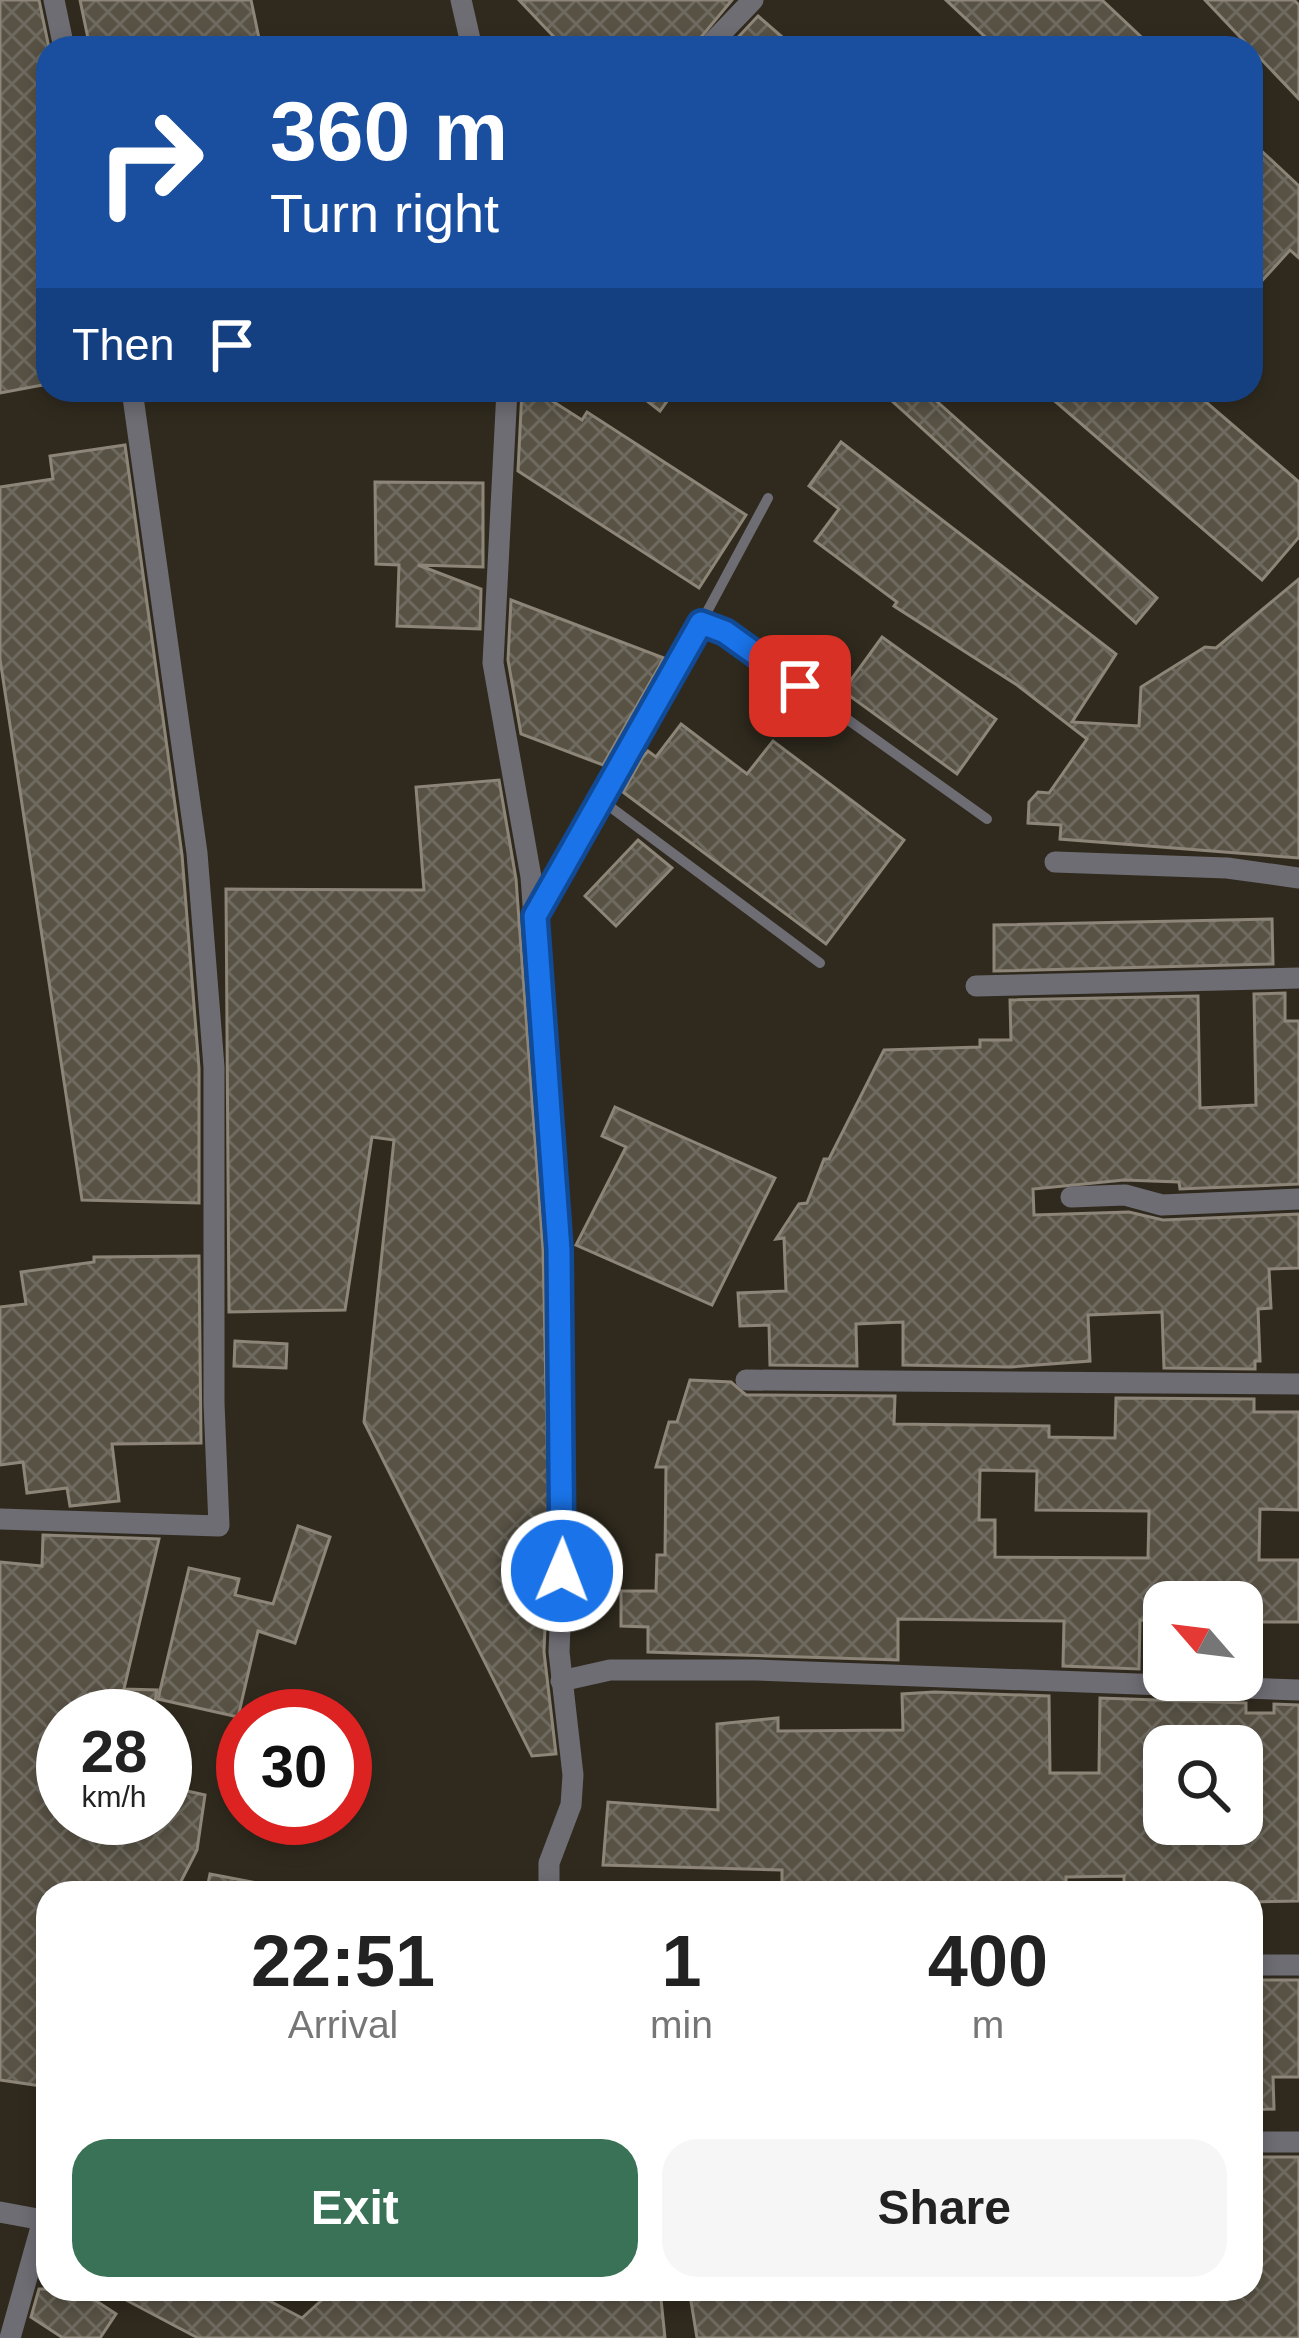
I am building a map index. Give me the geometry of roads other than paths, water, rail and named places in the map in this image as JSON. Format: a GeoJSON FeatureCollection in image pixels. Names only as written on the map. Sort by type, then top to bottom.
{"type":"FeatureCollection","features":[{"type":"Feature","properties":{"kind":"street"},"geometry":{"type":"LineString","coordinates":[[54,0],[62,36]]}},
{"type":"Feature","properties":{"kind":"street"},"geometry":{"type":"LineString","coordinates":[[461,0],[469,36]]}},
{"type":"Feature","properties":{"kind":"street"},"geometry":{"type":"LineString","coordinates":[[718,36],[753,0]]}},
{"type":"Feature","properties":{"kind":"street"},"geometry":{"type":"LineString","coordinates":[[0,1519],[219,1526],[214,1067],[191,806],[134,402]]}},
{"type":"Feature","properties":{"kind":"street"},"geometry":{"type":"LineString","coordinates":[[506,402],[494,663],[535,916],[559,1250],[561,1681],[572,1752],[572,1805],[549,1864],[550,1881]]}},
{"type":"Feature","properties":{"kind":"street"},"geometry":{"type":"LineString","coordinates":[[535,916],[701,623]]}},
{"type":"Feature","properties":{"kind":"street"},"geometry":{"type":"LineString","coordinates":[[1055,862],[1227,868],[1299,878]]}},
{"type":"Feature","properties":{"kind":"street"},"geometry":{"type":"LineString","coordinates":[[976,986],[1299,978]]}},
{"type":"Feature","properties":{"kind":"street"},"geometry":{"type":"LineString","coordinates":[[1071,1197],[1125,1196],[1162,1205],[1299,1198]]}},
{"type":"Feature","properties":{"kind":"street"},"geometry":{"type":"LineString","coordinates":[[746,1380],[1299,1384]]}},
{"type":"Feature","properties":{"kind":"street"},"geometry":{"type":"LineString","coordinates":[[561,1681],[610,1670],[755,1670],[1299,1690]]}},
{"type":"Feature","properties":{"kind":"street"},"geometry":{"type":"LineString","coordinates":[[1263,1965],[1299,1965]]}},
{"type":"Feature","properties":{"kind":"street"},"geometry":{"type":"LineString","coordinates":[[1263,2142],[1299,2142]]}},
{"type":"Feature","properties":{"kind":"street"},"geometry":{"type":"LineString","coordinates":[[0,2212],[36,2214]]}},
{"type":"Feature","properties":{"kind":"street"},"geometry":{"type":"LineString","coordinates":[[11,2337],[36,2247]]}},
{"type":"Feature","properties":{"kind":"lane"},"geometry":{"type":"LineString","coordinates":[[768,498],[701,623],[725,632],[987,819]]}},
{"type":"Feature","properties":{"kind":"lane"},"geometry":{"type":"LineString","coordinates":[[601,800],[820,963]]}}]}
